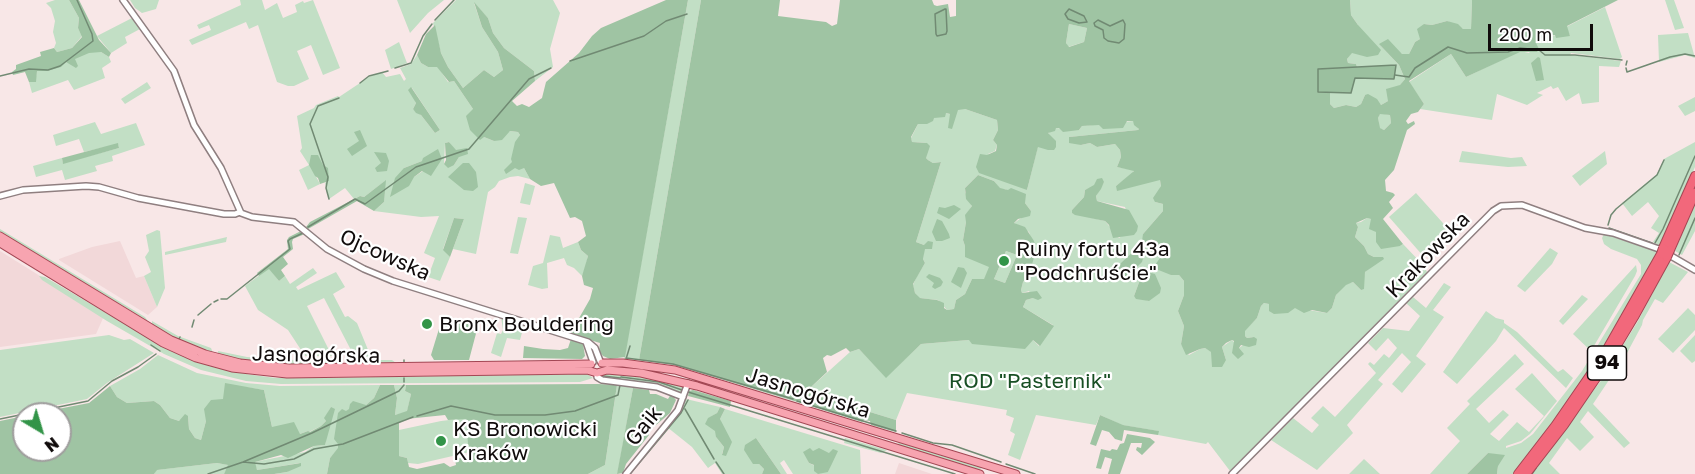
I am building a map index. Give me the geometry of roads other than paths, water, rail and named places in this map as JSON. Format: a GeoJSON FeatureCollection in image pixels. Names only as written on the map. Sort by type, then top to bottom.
{"type":"FeatureCollection","features":[{"type":"Feature","properties":{"kind":"highway","name":"94"},"geometry":{"type":"LineString","coordinates":[[1518,474],[1555,426],[1602,358],[1665,252],[1695,176]]}},
{"type":"Feature","properties":{"kind":"highway","name":"94"},"geometry":{"type":"LineString","coordinates":[[1526,474],[1564,425],[1635,317],[1695,193]]}},
{"type":"Feature","properties":{"kind":"main road","name":"Jasnogórska"},"geometry":{"type":"LineString","coordinates":[[0,236],[171,340],[214,357],[240,363],[289,368],[597,366],[688,383],[980,474]]}},
{"type":"Feature","properties":{"kind":"main road","name":"Jasnogórska"},"geometry":{"type":"LineString","coordinates":[[0,243],[163,343],[196,358],[231,368],[287,374],[597,366],[623,363],[675,370],[1016,474]]}},
{"type":"Feature","properties":{"kind":"main road"},"geometry":{"type":"LineString","coordinates":[[789,415],[793,405]]}},
{"type":"Feature","properties":{"kind":"street"},"geometry":{"type":"LineString","coordinates":[[123,0],[174,71],[194,125],[221,168],[240,212]]}},
{"type":"Feature","properties":{"kind":"street","name":"Ojcowska"},"geometry":{"type":"LineString","coordinates":[[0,196],[22,190],[86,186],[224,214],[240,212],[252,217],[294,222],[327,249],[393,281],[585,340],[592,344],[597,366]]}},
{"type":"Feature","properties":{"kind":"street","name":"Krakowska"},"geometry":{"type":"LineString","coordinates":[[1232,474],[1493,211],[1501,206],[1522,205],[1585,228],[1613,233],[1659,249],[1695,270]]}},
{"type":"Feature","properties":{"kind":"street","name":"Gaik"},"geometry":{"type":"LineString","coordinates":[[597,366],[597,377],[602,380],[657,387],[683,397]]}},
{"type":"Feature","properties":{"kind":"street","name":"Gaik"},"geometry":{"type":"LineString","coordinates":[[626,474],[674,416],[688,383]]}},
{"type":"Feature","properties":{"kind":"waterway"},"geometry":{"type":"LineString","coordinates":[[0,76],[29,69],[48,70],[60,66],[93,41],[77,0]]}},
{"type":"Feature","properties":{"kind":"waterway"},"geometry":{"type":"LineString","coordinates":[[435,20],[454,0]]}},
{"type":"Feature","properties":{"kind":"waterway"},"geometry":{"type":"LineString","coordinates":[[570,61],[644,36],[666,21],[687,14]]}},
{"type":"Feature","properties":{"kind":"waterway"},"geometry":{"type":"LineString","coordinates":[[395,68],[411,63],[423,36],[432,24]]}},
{"type":"Feature","properties":{"kind":"waterway"},"geometry":{"type":"LineString","coordinates":[[1395,75],[1409,77],[1415,68],[1448,47],[1467,53],[1508,52],[1520,48],[1539,50],[1545,55],[1575,55],[1622,60]]}},
{"type":"Feature","properties":{"kind":"waterway"},"geometry":{"type":"LineString","coordinates":[[1626,68],[1627,72],[1670,57],[1685,54],[1695,56]]}},
{"type":"Feature","properties":{"kind":"waterway"},"geometry":{"type":"LineString","coordinates":[[1626,65],[1627,61]]}},
{"type":"Feature","properties":{"kind":"waterway"},"geometry":{"type":"LineString","coordinates":[[308,227],[355,199],[365,204],[416,167],[469,149],[529,79],[551,68]]}},
{"type":"Feature","properties":{"kind":"waterway"},"geometry":{"type":"LineString","coordinates":[[360,83],[369,76],[388,71]]}},
{"type":"Feature","properties":{"kind":"waterway"},"geometry":{"type":"LineString","coordinates":[[329,199],[326,188],[328,177],[310,124],[318,106],[339,98]]}},
{"type":"Feature","properties":{"kind":"waterway"},"geometry":{"type":"LineString","coordinates":[[1655,243],[1695,156]]}},
{"type":"Feature","properties":{"kind":"waterway"},"geometry":{"type":"LineString","coordinates":[[1608,225],[1616,209],[1657,175],[1664,160]]}},
{"type":"Feature","properties":{"kind":"waterway"},"geometry":{"type":"LineString","coordinates":[[1679,255],[1695,218]]}},
{"type":"Feature","properties":{"kind":"waterway"},"geometry":{"type":"LineString","coordinates":[[1609,228],[1652,243]]}},
{"type":"Feature","properties":{"kind":"waterway"},"geometry":{"type":"LineString","coordinates":[[221,299],[227,299],[290,249],[288,241],[303,233]]}},
{"type":"Feature","properties":{"kind":"waterway"},"geometry":{"type":"LineString","coordinates":[[214,302],[218,300]]}},
{"type":"Feature","properties":{"kind":"waterway"},"geometry":{"type":"LineString","coordinates":[[198,315],[211,304]]}},
{"type":"Feature","properties":{"kind":"waterway"},"geometry":{"type":"LineString","coordinates":[[192,327],[194,320]]}},
{"type":"Feature","properties":{"kind":"waterway"},"geometry":{"type":"LineString","coordinates":[[151,345],[160,351]]}},
{"type":"Feature","properties":{"kind":"waterway"},"geometry":{"type":"LineString","coordinates":[[626,359],[630,346]]}},
{"type":"Feature","properties":{"kind":"waterway"},"geometry":{"type":"LineString","coordinates":[[0,419],[88,401],[112,381],[156,354]]}},
{"type":"Feature","properties":{"kind":"waterway"},"geometry":{"type":"LineString","coordinates":[[626,358],[673,364],[793,399]]}},
{"type":"Feature","properties":{"kind":"waterway"},"geometry":{"type":"LineString","coordinates":[[603,376],[620,378]]}},
{"type":"Feature","properties":{"kind":"waterway"},"geometry":{"type":"LineString","coordinates":[[621,377],[659,382],[682,390]]}},
{"type":"Feature","properties":{"kind":"waterway"},"geometry":{"type":"LineString","coordinates":[[208,474],[312,433],[399,391],[404,385]]}},
{"type":"Feature","properties":{"kind":"waterway"},"geometry":{"type":"LineString","coordinates":[[417,416],[451,406],[495,415],[545,415],[575,411],[618,395],[620,385]]}},
{"type":"Feature","properties":{"kind":"waterway"},"geometry":{"type":"LineString","coordinates":[[688,392],[955,474]]}},
{"type":"Feature","properties":{"kind":"waterway"},"geometry":{"type":"LineString","coordinates":[[630,474],[681,413],[688,400]]}},
{"type":"Feature","properties":{"kind":"waterway"},"geometry":{"type":"LineString","coordinates":[[797,401],[896,431]]}},
{"type":"Feature","properties":{"kind":"waterway"},"geometry":{"type":"LineString","coordinates":[[685,409],[714,459]]}},
{"type":"Feature","properties":{"kind":"waterway"},"geometry":{"type":"LineString","coordinates":[[243,462],[264,464],[294,459],[314,449],[343,444],[413,417]]}},
{"type":"Feature","properties":{"kind":"waterway"},"geometry":{"type":"LineString","coordinates":[[902,433],[933,443],[952,445],[1001,462]]}},
{"type":"Feature","properties":{"kind":"waterway"},"geometry":{"type":"LineString","coordinates":[[716,462],[724,474]]}},
{"type":"Feature","properties":{"kind":"waterway"},"geometry":{"type":"LineString","coordinates":[[1006,464],[1035,474]]}},
{"type":"Feature","properties":{"kind":"waterway"},"geometry":{"type":"LineString","coordinates":[[1532,474],[1536,468]]}},
{"type":"Feature","properties":{"kind":"place","name":"Ruiny fortu 43a \"Podchruście\""},"geometry":{"type":"Point","coordinates":[1004,261]}},
{"type":"Feature","properties":{"kind":"place","name":"Bronx Bouldering"},"geometry":{"type":"Point","coordinates":[427,324]}},
{"type":"Feature","properties":{"kind":"place","name":"KS Bronowicki Kraków"},"geometry":{"type":"Point","coordinates":[441,441]}},
{"type":"Feature","properties":{"kind":"park label","name":"ROD \"Pasternik\""},"geometry":{"type":"Point","coordinates":[1030,381]}}]}
